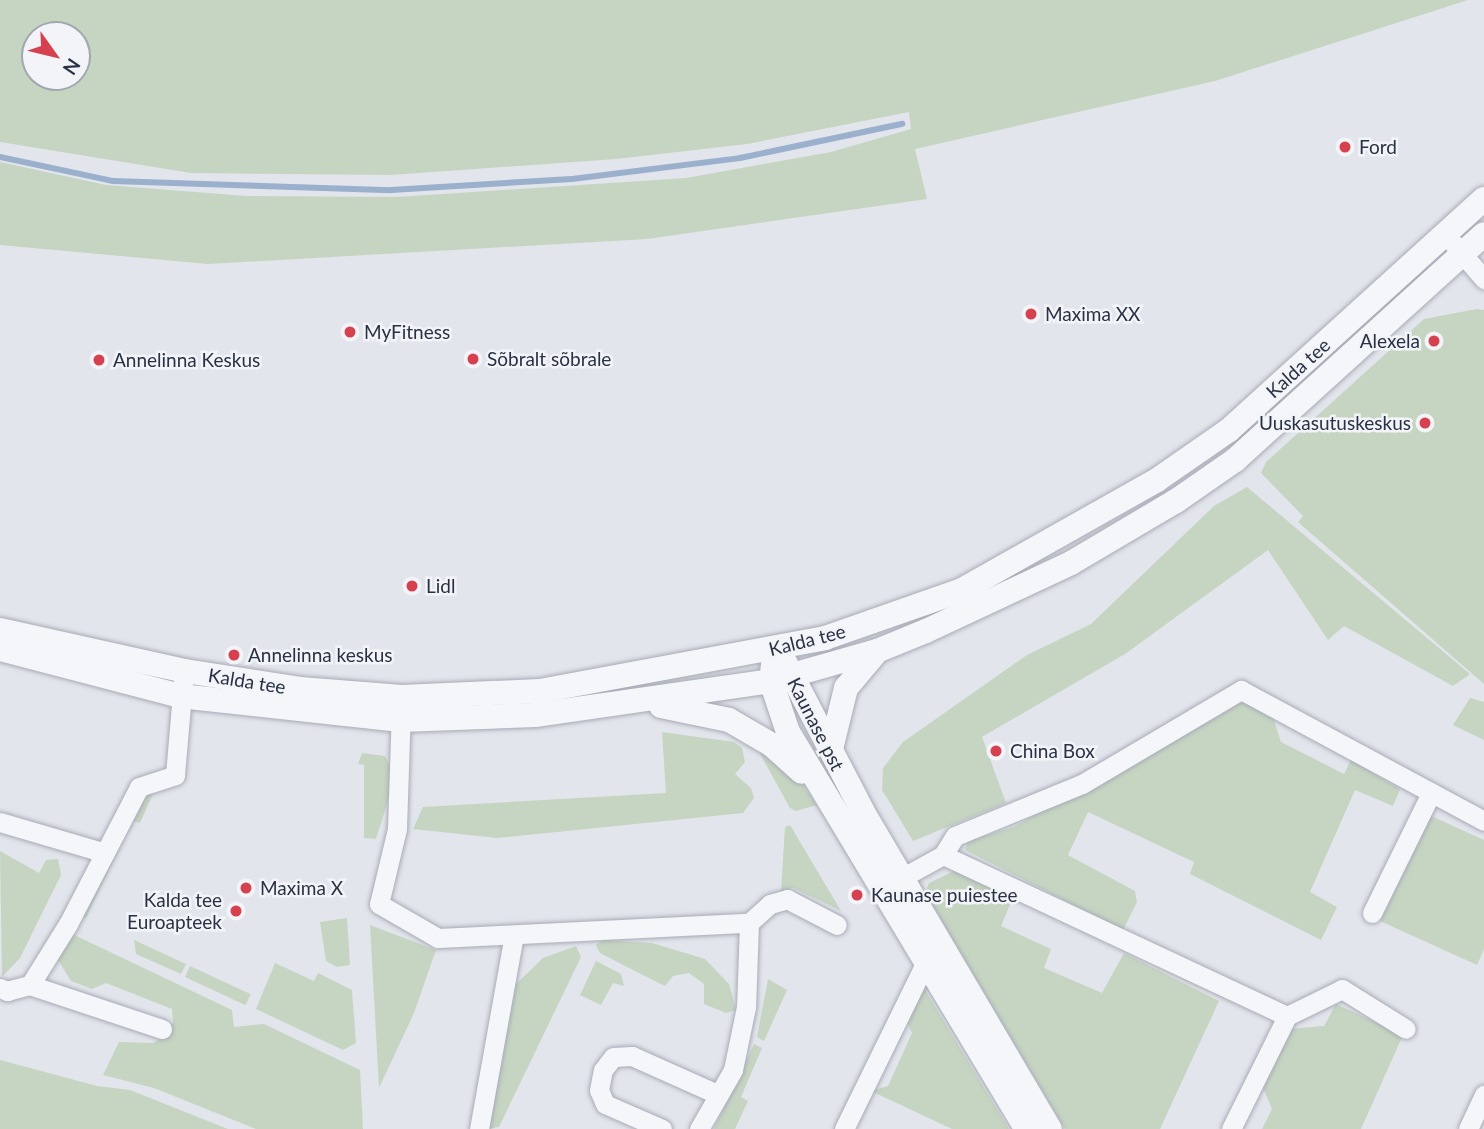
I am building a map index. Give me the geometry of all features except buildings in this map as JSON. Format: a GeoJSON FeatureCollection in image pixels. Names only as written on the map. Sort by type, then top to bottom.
{"type":"FeatureCollection","features":[{"type":"Feature","properties":{"kind":"street","name":"Kalda tee"},"geometry":{"type":"LineString","coordinates":[[0,629],[185,671],[401,708],[540,691],[779,648],[892,617],[962,590],[1112,509],[1229,430],[1484,199]]}},
{"type":"Feature","properties":{"kind":"street"},"geometry":{"type":"LineString","coordinates":[[1443,234],[1464,253],[1484,279]]}},
{"type":"Feature","properties":{"kind":"street","name":"Kalda tee"},"geometry":{"type":"LineString","coordinates":[[0,649],[180,696],[535,715],[639,703],[781,678],[877,651],[1071,563],[1177,501],[1234,460],[1484,234]]}},
{"type":"Feature","properties":{"kind":"street","name":"Kaunase pst"},"geometry":{"type":"LineString","coordinates":[[779,648],[788,732],[892,905],[937,957],[1050,1129]]}},
{"type":"Feature","properties":{"kind":"street"},"geometry":{"type":"LineString","coordinates":[[831,749],[846,688],[877,651]]}},
{"type":"Feature","properties":{"kind":"street"},"geometry":{"type":"LineString","coordinates":[[30,985],[139,787],[175,775],[180,696],[185,671]]}},
{"type":"Feature","properties":{"kind":"street","name":"Kaunase pst"},"geometry":{"type":"LineString","coordinates":[[781,678],[831,749],[863,812],[905,876],[937,957],[1027,1129]]}},
{"type":"Feature","properties":{"kind":"street"},"geometry":{"type":"LineString","coordinates":[[892,905],[905,876],[943,855],[955,836],[1082,784],[1241,690],[1484,821]]}},
{"type":"Feature","properties":{"kind":"street"},"geometry":{"type":"LineString","coordinates":[[639,703],[729,720],[772,745],[822,791]]}},
{"type":"Feature","properties":{"kind":"street"},"geometry":{"type":"LineString","coordinates":[[401,708],[397,830],[379,904],[438,938],[749,923],[770,904],[787,900],[837,925]]}},
{"type":"Feature","properties":{"kind":"street"},"geometry":{"type":"LineString","coordinates":[[1372,913],[1431,793]]}},
{"type":"Feature","properties":{"kind":"street"},"geometry":{"type":"LineString","coordinates":[[841,821],[866,839],[883,867],[905,876]]}},
{"type":"Feature","properties":{"kind":"street"},"geometry":{"type":"LineString","coordinates":[[0,822],[105,853]]}},
{"type":"Feature","properties":{"kind":"street"},"geometry":{"type":"LineString","coordinates":[[943,855],[1287,1016]]}},
{"type":"Feature","properties":{"kind":"street"},"geometry":{"type":"LineString","coordinates":[[699,1129],[733,1070],[746,1007],[749,923]]}},
{"type":"Feature","properties":{"kind":"street"},"geometry":{"type":"LineString","coordinates":[[479,1129],[514,935]]}},
{"type":"Feature","properties":{"kind":"street"},"geometry":{"type":"LineString","coordinates":[[844,1129],[937,957]]}},
{"type":"Feature","properties":{"kind":"street"},"geometry":{"type":"LineString","coordinates":[[0,988],[7,991],[30,985],[162,1029]]}},
{"type":"Feature","properties":{"kind":"street"},"geometry":{"type":"LineString","coordinates":[[1231,1129],[1287,1016],[1342,989],[1406,1029]]}},
{"type":"Feature","properties":{"kind":"street"},"geometry":{"type":"LineString","coordinates":[[662,1129],[605,1104],[599,1090],[603,1070],[613,1057],[632,1056],[719,1095]]}},
{"type":"Feature","properties":{"kind":"street"},"geometry":{"type":"LineString","coordinates":[[1468,1129],[1484,1094]]}},
{"type":"Feature","properties":{"kind":"green space"},"geometry":{"type":"Polygon","coordinates":[[[0,0],[1468,0],[1215,81],[915,149],[927,199],[647,239],[208,264],[0,245],[0,162],[106,185],[246,196],[397,197],[686,178],[831,152],[911,129],[909,112],[747,144],[616,159],[391,175],[191,173],[0,142],[0,0]]]}},
{"type":"Feature","properties":{"kind":"green space"},"geometry":{"type":"Polygon","coordinates":[[[1484,310],[1484,684],[1298,522],[1303,516],[1261,473],[1266,462],[1424,319],[1484,310]]]}},
{"type":"Feature","properties":{"kind":"green space"},"geometry":{"type":"Polygon","coordinates":[[[1247,487],[1470,674],[1453,686],[1344,626],[1328,640],[1268,550],[1125,654],[982,737],[1006,803],[913,841],[882,790],[883,768],[903,742],[1027,655],[1091,624],[1214,506],[1247,487]]]}},
{"type":"Feature","properties":{"kind":"green space"},"geometry":{"type":"Polygon","coordinates":[[[1242,696],[1270,708],[1281,742],[1344,774],[1351,760],[1400,789],[1393,806],[1355,790],[1310,892],[1337,907],[1321,940],[1190,874],[1194,862],[1088,812],[1068,855],[1135,891],[1137,902],[1123,930],[965,850],[968,841],[1014,827],[1242,696]]]}},
{"type":"Feature","properties":{"kind":"green space"},"geometry":{"type":"Polygon","coordinates":[[[1470,698],[1484,702],[1484,740],[1453,725],[1470,698]]]}},
{"type":"Feature","properties":{"kind":"green space"},"geometry":{"type":"Polygon","coordinates":[[[662,732],[734,742],[742,748],[745,762],[735,774],[751,788],[754,798],[743,813],[497,838],[413,829],[423,807],[666,793],[662,732]]]}},
{"type":"Feature","properties":{"kind":"green space"},"geometry":{"type":"Polygon","coordinates":[[[758,750],[798,778],[817,805],[796,811],[790,808],[758,750]]]}},
{"type":"Feature","properties":{"kind":"green space"},"geometry":{"type":"Polygon","coordinates":[[[362,753],[385,756],[392,769],[391,791],[376,839],[364,838],[364,765],[358,764],[362,753]]]}},
{"type":"Feature","properties":{"kind":"green space"},"geometry":{"type":"Polygon","coordinates":[[[146,794],[153,794],[140,823],[132,821],[86,918],[77,915],[146,794]]]}},
{"type":"Feature","properties":{"kind":"green space"},"geometry":{"type":"Polygon","coordinates":[[[1429,815],[1484,840],[1484,949],[1477,965],[1380,921],[1429,815]]]}},
{"type":"Feature","properties":{"kind":"green space"},"geometry":{"type":"Polygon","coordinates":[[[790,825],[841,911],[793,888],[781,892],[785,827],[790,825]]]}},
{"type":"Feature","properties":{"kind":"green space"},"geometry":{"type":"Polygon","coordinates":[[[0,851],[39,873],[46,860],[58,859],[61,875],[20,958],[2,977],[0,851]]]}},
{"type":"Feature","properties":{"kind":"green space"},"geometry":{"type":"Polygon","coordinates":[[[956,870],[1014,895],[1001,926],[1051,949],[1044,968],[1102,993],[1124,953],[1219,1001],[1160,1129],[1065,1129],[925,893],[929,883],[956,870]]]}},
{"type":"Feature","properties":{"kind":"green space"},"geometry":{"type":"Polygon","coordinates":[[[347,918],[350,965],[337,967],[326,961],[320,922],[347,918]]]}},
{"type":"Feature","properties":{"kind":"green space"},"geometry":{"type":"Polygon","coordinates":[[[370,925],[436,950],[414,1013],[379,1088],[370,925]]]}},
{"type":"Feature","properties":{"kind":"green space"},"geometry":{"type":"Polygon","coordinates":[[[68,932],[232,1010],[234,1027],[264,1024],[360,1070],[363,1129],[256,1129],[154,1088],[103,1075],[119,1042],[153,1043],[163,1037],[173,1022],[172,1009],[106,983],[92,989],[71,981],[56,957],[68,932]]]}},
{"type":"Feature","properties":{"kind":"green space"},"geometry":{"type":"Polygon","coordinates":[[[134,940],[186,964],[181,974],[136,954],[134,940]]]}},
{"type":"Feature","properties":{"kind":"green space"},"geometry":{"type":"Polygon","coordinates":[[[603,940],[652,943],[705,959],[729,984],[736,1010],[726,1013],[704,1004],[704,984],[689,973],[673,976],[665,986],[600,953],[596,945],[603,940]]]}},
{"type":"Feature","properties":{"kind":"green space"},"geometry":{"type":"Polygon","coordinates":[[[576,946],[581,957],[499,1127],[487,1129],[512,988],[543,958],[576,946]]]}},
{"type":"Feature","properties":{"kind":"green space"},"geometry":{"type":"Polygon","coordinates":[[[596,961],[621,974],[624,986],[613,983],[601,1005],[580,995],[596,961]]]}},
{"type":"Feature","properties":{"kind":"green space"},"geometry":{"type":"Polygon","coordinates":[[[275,963],[314,981],[318,973],[352,990],[356,1043],[343,1050],[256,1009],[275,963]]]}},
{"type":"Feature","properties":{"kind":"green space"},"geometry":{"type":"Polygon","coordinates":[[[190,966],[251,994],[246,1005],[185,977],[190,966]]]}},
{"type":"Feature","properties":{"kind":"green space"},"geometry":{"type":"Polygon","coordinates":[[[768,979],[787,990],[764,1041],[757,1037],[768,979]]]}},
{"type":"Feature","properties":{"kind":"green space"},"geometry":{"type":"Polygon","coordinates":[[[922,985],[1009,1129],[952,1129],[871,1091],[888,1086],[912,1033],[896,1000],[922,985]]]}},
{"type":"Feature","properties":{"kind":"green space"},"geometry":{"type":"Polygon","coordinates":[[[1336,1004],[1403,1035],[1361,1129],[1262,1129],[1272,1109],[1261,1083],[1288,1029],[1324,1026],[1336,1004]]]}},
{"type":"Feature","properties":{"kind":"green space"},"geometry":{"type":"Polygon","coordinates":[[[754,1044],[762,1048],[741,1097],[748,1101],[735,1129],[714,1129],[754,1044]]]}},
{"type":"Feature","properties":{"kind":"green space"},"geometry":{"type":"Polygon","coordinates":[[[0,1060],[97,1086],[130,1090],[228,1129],[0,1129],[0,1060]]]}},
{"type":"Feature","properties":{"kind":"waterway"},"geometry":{"type":"LineString","coordinates":[[0,157],[113,181],[391,190],[572,179],[740,158],[902,124]]}},
{"type":"Feature","properties":{"kind":"place","name":"Ford"},"geometry":{"type":"Point","coordinates":[1345,147]}},
{"type":"Feature","properties":{"kind":"place","name":"Maxima XX"},"geometry":{"type":"Point","coordinates":[1031,314]}},
{"type":"Feature","properties":{"kind":"place","name":"MyFitness"},"geometry":{"type":"Point","coordinates":[350,332]}},
{"type":"Feature","properties":{"kind":"place","name":"Alexela"},"geometry":{"type":"Point","coordinates":[1434,341]}},
{"type":"Feature","properties":{"kind":"place","name":"Sõbralt sõbrale"},"geometry":{"type":"Point","coordinates":[473,359]}},
{"type":"Feature","properties":{"kind":"place","name":"Annelinna Keskus"},"geometry":{"type":"Point","coordinates":[99,360]}},
{"type":"Feature","properties":{"kind":"place","name":"Uuskasutuskeskus"},"geometry":{"type":"Point","coordinates":[1425,423]}},
{"type":"Feature","properties":{"kind":"place","name":"Lidl"},"geometry":{"type":"Point","coordinates":[412,586]}},
{"type":"Feature","properties":{"kind":"place","name":"Annelinna keskus"},"geometry":{"type":"Point","coordinates":[234,655]}},
{"type":"Feature","properties":{"kind":"place","name":"China Box"},"geometry":{"type":"Point","coordinates":[996,751]}},
{"type":"Feature","properties":{"kind":"place","name":"Maxima X"},"geometry":{"type":"Point","coordinates":[246,888]}},
{"type":"Feature","properties":{"kind":"place","name":"Kaunase puiestee"},"geometry":{"type":"Point","coordinates":[857,895]}},
{"type":"Feature","properties":{"kind":"place","name":"Kalda tee Euroapteek"},"geometry":{"type":"Point","coordinates":[236,911]}}]}
